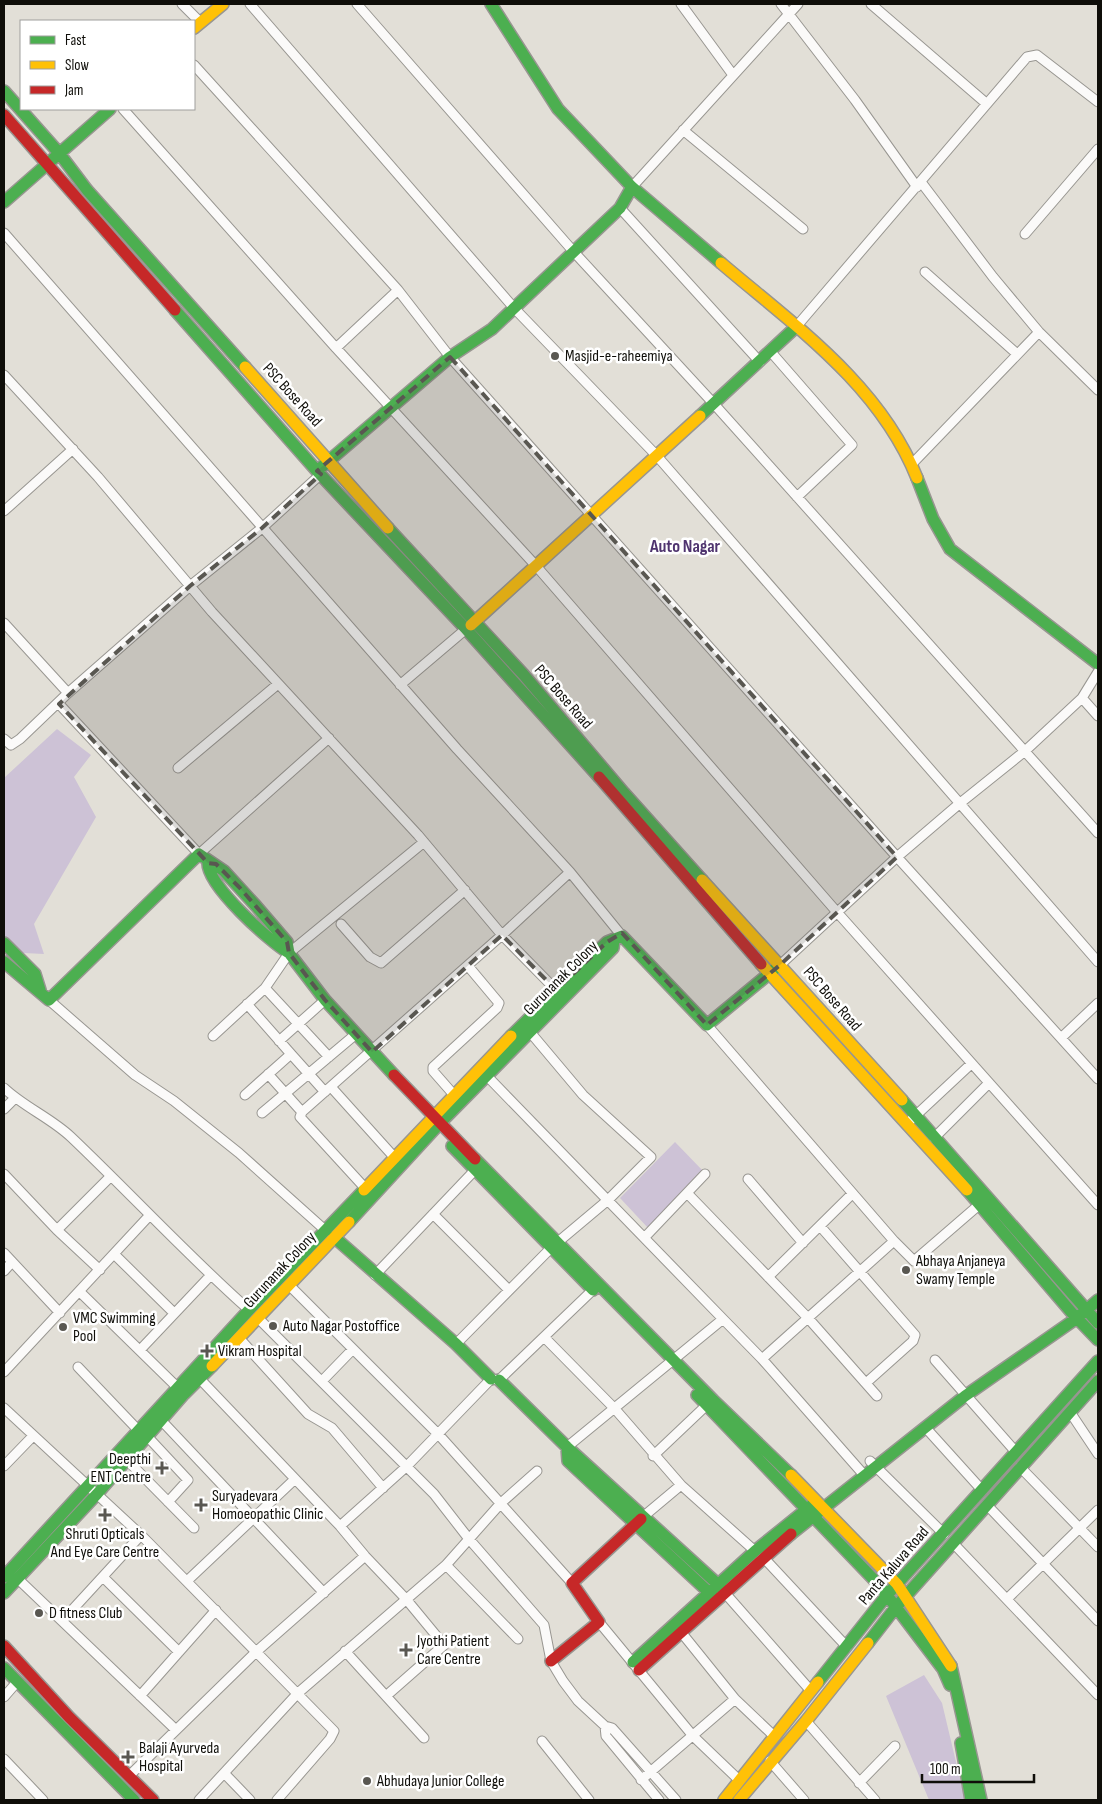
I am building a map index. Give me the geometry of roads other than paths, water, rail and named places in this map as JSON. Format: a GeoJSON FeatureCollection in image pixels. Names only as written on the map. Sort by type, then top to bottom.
{"type":"FeatureCollection","features":[{"type":"Feature","properties":{"kind":"street"},"geometry":{"type":"LineString","coordinates":[[182,4],[193,20]]}},
{"type":"Feature","properties":{"kind":"street"},"geometry":{"type":"LineString","coordinates":[[197,25],[224,4]]}},
{"type":"Feature","properties":{"kind":"street"},"geometry":{"type":"LineString","coordinates":[[250,4],[514,308],[657,456],[1098,962]]}},
{"type":"Feature","properties":{"kind":"street"},"geometry":{"type":"LineString","coordinates":[[357,4],[573,252],[714,404],[1098,832]]}},
{"type":"Feature","properties":{"kind":"street"},"geometry":{"type":"LineString","coordinates":[[491,4],[558,109],[632,187],[849,374],[868,397],[911,465],[938,531],[950,549],[1098,664]]}},
{"type":"Feature","properties":{"kind":"street"},"geometry":{"type":"LineString","coordinates":[[681,4],[733,75]]}},
{"type":"Feature","properties":{"kind":"street"},"geometry":{"type":"LineString","coordinates":[[781,4],[993,277],[1039,332],[1098,390]]}},
{"type":"Feature","properties":{"kind":"street"},"geometry":{"type":"LineString","coordinates":[[4,752],[7,742],[59,704],[190,586],[262,528],[319,472],[328,460],[450,356],[492,329],[620,208],[632,187],[798,4]]}},
{"type":"Feature","properties":{"kind":"street"},"geometry":{"type":"LineString","coordinates":[[871,4],[987,104]]}},
{"type":"Feature","properties":{"kind":"street"},"geometry":{"type":"LineString","coordinates":[[400,684],[537,567],[771,352],[796,327],[1031,54],[1038,55],[1098,102]]}},
{"type":"Feature","properties":{"kind":"street"},"geometry":{"type":"LineString","coordinates":[[195,66],[398,290],[450,356],[594,515],[897,857],[1098,1079]]}},
{"type":"Feature","properties":{"kind":"street","name":"PSC Bose Road"},"geometry":{"type":"LineString","coordinates":[[4,91],[20,109]]}},
{"type":"Feature","properties":{"kind":"street","name":"PSC Bose Road"},"geometry":{"type":"LineString","coordinates":[[21,110],[59,153],[87,190],[365,504],[475,621],[624,793],[780,965],[912,1120],[1074,1316],[1098,1340]]}},
{"type":"Feature","properties":{"kind":"street"},"geometry":{"type":"LineString","coordinates":[[4,202],[109,110]]}},
{"type":"Feature","properties":{"kind":"street"},"geometry":{"type":"LineString","coordinates":[[124,110],[336,348],[537,567],[970,1064],[1098,1205]]}},
{"type":"Feature","properties":{"kind":"street","name":"PSC Bose Road"},"geometry":{"type":"LineString","coordinates":[[4,115],[319,472],[466,629],[623,804],[770,973],[912,1120],[934,1138],[1098,1323]]}},
{"type":"Feature","properties":{"kind":"street"},"geometry":{"type":"LineString","coordinates":[[683,130],[803,229]]}},
{"type":"Feature","properties":{"kind":"street"},"geometry":{"type":"LineString","coordinates":[[1025,234],[1098,149]]}},
{"type":"Feature","properties":{"kind":"street"},"geometry":{"type":"LineString","coordinates":[[620,208],[760,362]]}},
{"type":"Feature","properties":{"kind":"street"},"geometry":{"type":"LineString","coordinates":[[4,233],[400,684],[570,872],[618,938],[707,1025],[852,1194],[914,1261],[980,1204]]}},
{"type":"Feature","properties":{"kind":"street"},"geometry":{"type":"LineString","coordinates":[[925,272],[1017,354]]}},
{"type":"Feature","properties":{"kind":"street"},"geometry":{"type":"LineString","coordinates":[[336,348],[398,290]]}},
{"type":"Feature","properties":{"kind":"street"},"geometry":{"type":"LineString","coordinates":[[911,465],[1039,332]]}},
{"type":"Feature","properties":{"kind":"street"},"geometry":{"type":"LineString","coordinates":[[771,352],[852,445],[797,497]]}},
{"type":"Feature","properties":{"kind":"street"},"geometry":{"type":"LineString","coordinates":[[4,375],[73,449],[190,586],[278,684],[424,842],[502,935],[556,990]]}},
{"type":"Feature","properties":{"kind":"street"},"geometry":{"type":"LineString","coordinates":[[4,512],[73,449]]}},
{"type":"Feature","properties":{"kind":"street"},"geometry":{"type":"LineString","coordinates":[[4,623],[68,694]]}},
{"type":"Feature","properties":{"kind":"street"},"geometry":{"type":"LineString","coordinates":[[707,1025],[780,965],[836,911],[897,857],[959,804],[1026,751],[1082,698],[1098,672]]}},
{"type":"Feature","properties":{"kind":"street"},"geometry":{"type":"LineString","coordinates":[[178,768],[278,684]]}},
{"type":"Feature","properties":{"kind":"street"},"geometry":{"type":"LineString","coordinates":[[1082,698],[1098,716]]}},
{"type":"Feature","properties":{"kind":"street"},"geometry":{"type":"LineString","coordinates":[[59,704],[199,854],[208,863],[216,864],[240,888],[287,942],[289,953],[325,1000],[475,1170],[556,1245]]}},
{"type":"Feature","properties":{"kind":"street"},"geometry":{"type":"LineString","coordinates":[[49,1000],[199,854],[329,738]]}},
{"type":"Feature","properties":{"kind":"street"},"geometry":{"type":"LineString","coordinates":[[213,1036],[265,988],[289,953],[424,842]]}},
{"type":"Feature","properties":{"kind":"street"},"geometry":{"type":"LineString","coordinates":[[365,1188],[300,1117],[302,1112],[372,1052],[570,872]]}},
{"type":"Feature","properties":{"kind":"street"},"geometry":{"type":"LineString","coordinates":[[341,924],[370,957],[381,964],[465,890]]}},
{"type":"Feature","properties":{"kind":"street","name":"Gurunanak Colony"},"geometry":{"type":"LineString","coordinates":[[4,1593],[97,1494],[126,1460],[142,1432],[177,1387],[252,1307],[329,1233],[434,1123],[454,1095],[556,990],[606,942],[618,938]]}},
{"type":"Feature","properties":{"kind":"street","name":"Gurunanak Colony"},"geometry":{"type":"LineString","coordinates":[[4,1577],[88,1484],[142,1432],[160,1420],[290,1286],[365,1188],[394,1157],[486,1076],[613,948],[618,938]]}},
{"type":"Feature","properties":{"kind":"street"},"geometry":{"type":"LineString","coordinates":[[4,943],[35,974],[40,990]]}},
{"type":"Feature","properties":{"kind":"street"},"geometry":{"type":"LineString","coordinates":[[4,962],[26,982],[40,990],[135,1075],[174,1101],[238,1153],[456,1344],[567,1447],[568,1461],[640,1520],[718,1592],[811,1691]]}},
{"type":"Feature","properties":{"kind":"street"},"geometry":{"type":"LineString","coordinates":[[454,1095],[433,1071],[433,1067],[497,1008],[499,1003],[468,966]]}},
{"type":"Feature","properties":{"kind":"street"},"geometry":{"type":"LineString","coordinates":[[265,988],[329,1057]]}},
{"type":"Feature","properties":{"kind":"street"},"geometry":{"type":"LineString","coordinates":[[279,1041],[325,1000]]}},
{"type":"Feature","properties":{"kind":"street"},"geometry":{"type":"LineString","coordinates":[[1061,1038],[1098,1003]]}},
{"type":"Feature","properties":{"kind":"street"},"geometry":{"type":"LineString","coordinates":[[247,1004],[309,1074],[328,1090],[394,1157]]}},
{"type":"Feature","properties":{"kind":"street"},"geometry":{"type":"LineString","coordinates":[[456,1344],[509,1290],[556,1245],[608,1200],[650,1157],[584,1095],[530,1032]]}},
{"type":"Feature","properties":{"kind":"street"},"geometry":{"type":"LineString","coordinates":[[262,1113],[356,1034]]}},
{"type":"Feature","properties":{"kind":"street"},"geometry":{"type":"LineString","coordinates":[[245,1095],[291,1054]]}},
{"type":"Feature","properties":{"kind":"street"},"geometry":{"type":"LineString","coordinates":[[912,1120],[970,1064]]}},
{"type":"Feature","properties":{"kind":"street"},"geometry":{"type":"LineString","coordinates":[[268,1074],[302,1112]]}},
{"type":"Feature","properties":{"kind":"street"},"geometry":{"type":"LineString","coordinates":[[486,1076],[762,1359],[862,1472]]}},
{"type":"Feature","properties":{"kind":"street"},"geometry":{"type":"LineString","coordinates":[[934,1138],[989,1083]]}},
{"type":"Feature","properties":{"kind":"street"},"geometry":{"type":"LineString","coordinates":[[4,1088],[14,1098],[69,1136],[210,1276],[261,1315],[322,1381],[434,1494],[468,1539],[544,1625],[551,1661],[578,1701],[605,1726],[612,1728],[676,1800]]}},
{"type":"Feature","properties":{"kind":"street"},"geometry":{"type":"LineString","coordinates":[[4,1109],[14,1098]]}},
{"type":"Feature","properties":{"kind":"street"},"geometry":{"type":"LineString","coordinates":[[434,1123],[710,1403],[887,1595],[947,1676],[971,1800]]}},
{"type":"Feature","properties":{"kind":"street"},"geometry":{"type":"LineString","coordinates":[[375,1275],[475,1170]]}},
{"type":"Feature","properties":{"kind":"street"},"geometry":{"type":"LineString","coordinates":[[4,1174],[57,1230],[100,1270]]}},
{"type":"Feature","properties":{"kind":"street"},"geometry":{"type":"LineString","coordinates":[[645,1237],[705,1174]]}},
{"type":"Feature","properties":{"kind":"street"},"geometry":{"type":"LineString","coordinates":[[57,1230],[110,1177]]}},
{"type":"Feature","properties":{"kind":"street"},"geometry":{"type":"LineString","coordinates":[[748,1179],[803,1243]]}},
{"type":"Feature","properties":{"kind":"street"},"geometry":{"type":"LineString","coordinates":[[687,1193],[808,1318],[877,1396]]}},
{"type":"Feature","properties":{"kind":"street"},"geometry":{"type":"LineString","coordinates":[[768,1278],[852,1194]]}},
{"type":"Feature","properties":{"kind":"street"},"geometry":{"type":"LineString","coordinates":[[433,1214],[509,1290]]}},
{"type":"Feature","properties":{"kind":"street"},"geometry":{"type":"LineString","coordinates":[[4,1372],[149,1216]]}},
{"type":"Feature","properties":{"kind":"street"},"geometry":{"type":"LineString","coordinates":[[820,1226],[915,1335],[913,1341],[866,1383]]}},
{"type":"Feature","properties":{"kind":"street"},"geometry":{"type":"LineString","coordinates":[[762,1359],[894,1241]]}},
{"type":"Feature","properties":{"kind":"street"},"geometry":{"type":"LineString","coordinates":[[4,1254],[60,1313]]}},
{"type":"Feature","properties":{"kind":"street"},"geometry":{"type":"LineString","coordinates":[[114,1254],[174,1314]]}},
{"type":"Feature","properties":{"kind":"street"},"geometry":{"type":"LineString","coordinates":[[4,1271],[12,1262]]}},
{"type":"Feature","properties":{"kind":"street"},"geometry":{"type":"LineString","coordinates":[[140,1350],[210,1276]]}},
{"type":"Feature","properties":{"kind":"street"},"geometry":{"type":"LineString","coordinates":[[290,1286],[439,1434],[572,1583],[599,1622],[693,1736],[739,1780]]}},
{"type":"Feature","properties":{"kind":"street"},"geometry":{"type":"LineString","coordinates":[[340,1526],[406,1467],[495,1380],[544,1338],[596,1287]]}},
{"type":"Feature","properties":{"kind":"street"},"geometry":{"type":"LineString","coordinates":[[80,1292],[177,1387]]}},
{"type":"Feature","properties":{"kind":"street"},"geometry":{"type":"LineString","coordinates":[[873,1464],[963,1394],[1098,1300]]}},
{"type":"Feature","properties":{"kind":"street"},"geometry":{"type":"LineString","coordinates":[[567,1447],[722,1318]]}},
{"type":"Feature","properties":{"kind":"street"},"geometry":{"type":"LineString","coordinates":[[239,1338],[308,1414],[332,1428],[383,1488]]}},
{"type":"Feature","properties":{"kind":"street"},"geometry":{"type":"LineString","coordinates":[[544,1338],[615,1409],[653,1456],[681,1485],[760,1555],[847,1647]]}},
{"type":"Feature","properties":{"kind":"street"},"geometry":{"type":"LineString","coordinates":[[322,1381],[353,1349]]}},
{"type":"Feature","properties":{"kind":"street"},"geometry":{"type":"LineString","coordinates":[[935,1360],[1015,1451]]}},
{"type":"Feature","properties":{"kind":"street","name":"Panta Kaluva Road"},"geometry":{"type":"LineString","coordinates":[[724,1800],[887,1595],[1098,1361]]}},
{"type":"Feature","properties":{"kind":"street"},"geometry":{"type":"LineString","coordinates":[[78,1367],[188,1480],[168,1502]]}},
{"type":"Feature","properties":{"kind":"street"},"geometry":{"type":"LineString","coordinates":[[200,1379],[340,1526],[365,1556],[406,1599],[444,1645],[386,1696]]}},
{"type":"Feature","properties":{"kind":"street","name":"Panta Kaluva Road"},"geometry":{"type":"LineString","coordinates":[[739,1800],[806,1721],[896,1607],[1098,1381]]}},
{"type":"Feature","properties":{"kind":"street"},"geometry":{"type":"LineString","coordinates":[[636,1666],[809,1512],[925,1427],[963,1394]]}},
{"type":"Feature","properties":{"kind":"street"},"geometry":{"type":"LineString","coordinates":[[653,1456],[710,1403]]}},
{"type":"Feature","properties":{"kind":"street"},"geometry":{"type":"LineString","coordinates":[[710,1403],[820,1504],[897,1584],[906,1597],[952,1668],[981,1800]]}},
{"type":"Feature","properties":{"kind":"street"},"geometry":{"type":"LineString","coordinates":[[4,1408],[88,1484],[188,1581],[334,1731],[333,1735],[276,1800]]}},
{"type":"Feature","properties":{"kind":"street"},"geometry":{"type":"LineString","coordinates":[[1070,1412],[1098,1454]]}},
{"type":"Feature","properties":{"kind":"street"},"geometry":{"type":"LineString","coordinates":[[160,1420],[324,1594]]}},
{"type":"Feature","properties":{"kind":"street"},"geometry":{"type":"LineString","coordinates":[[925,1427],[981,1489]]}},
{"type":"Feature","properties":{"kind":"street"},"geometry":{"type":"LineString","coordinates":[[4,1466],[33,1436]]}},
{"type":"Feature","properties":{"kind":"street"},"geometry":{"type":"LineString","coordinates":[[126,1460],[194,1528]]}},
{"type":"Feature","properties":{"kind":"street"},"geometry":{"type":"LineString","coordinates":[[873,1464],[944,1534]]}},
{"type":"Feature","properties":{"kind":"street"},"geometry":{"type":"LineString","coordinates":[[1020,1467],[1098,1547]]}},
{"type":"Feature","properties":{"kind":"street"},"geometry":{"type":"LineString","coordinates":[[199,1800],[226,1774],[298,1693],[446,1564],[501,1503],[537,1471]]}},
{"type":"Feature","properties":{"kind":"street"},"geometry":{"type":"LineString","coordinates":[[188,1581],[295,1479]]}},
{"type":"Feature","properties":{"kind":"street"},"geometry":{"type":"LineString","coordinates":[[572,1583],[681,1485]]}},
{"type":"Feature","properties":{"kind":"street"},"geometry":{"type":"LineString","coordinates":[[987,1505],[1098,1621]]}},
{"type":"Feature","properties":{"kind":"street"},"geometry":{"type":"LineString","coordinates":[[1008,1598],[1098,1510]]}},
{"type":"Feature","properties":{"kind":"street"},"geometry":{"type":"LineString","coordinates":[[62,1621],[141,1535]]}},
{"type":"Feature","properties":{"kind":"street"},"geometry":{"type":"LineString","coordinates":[[953,1543],[1008,1598],[1098,1695]]}},
{"type":"Feature","properties":{"kind":"street"},"geometry":{"type":"LineString","coordinates":[[129,1776],[257,1651],[365,1556]]}},
{"type":"Feature","properties":{"kind":"street"},"geometry":{"type":"LineString","coordinates":[[446,1564],[518,1639]]}},
{"type":"Feature","properties":{"kind":"street"},"geometry":{"type":"LineString","coordinates":[[103,1577],[179,1652]]}},
{"type":"Feature","properties":{"kind":"street"},"geometry":{"type":"LineString","coordinates":[[17,1578],[176,1730]]}},
{"type":"Feature","properties":{"kind":"street"},"geometry":{"type":"LineString","coordinates":[[636,1666],[681,1632],[718,1592]]}},
{"type":"Feature","properties":{"kind":"street"},"geometry":{"type":"LineString","coordinates":[[140,1696],[216,1610]]}},
{"type":"Feature","properties":{"kind":"street"},"geometry":{"type":"LineString","coordinates":[[551,1661],[599,1622]]}},
{"type":"Feature","properties":{"kind":"street"},"geometry":{"type":"LineString","coordinates":[[681,1632],[735,1699],[775,1737]]}},
{"type":"Feature","properties":{"kind":"street"},"geometry":{"type":"LineString","coordinates":[[4,1646],[69,1717],[153,1800]]}},
{"type":"Feature","properties":{"kind":"street"},"geometry":{"type":"LineString","coordinates":[[345,1651],[424,1738]]}},
{"type":"Feature","properties":{"kind":"street"},"geometry":{"type":"LineString","coordinates":[[4,1668],[134,1800]]}},
{"type":"Feature","properties":{"kind":"street"},"geometry":{"type":"LineString","coordinates":[[4,1697],[17,1682]]}},
{"type":"Feature","properties":{"kind":"street"},"geometry":{"type":"LineString","coordinates":[[641,1780],[735,1699]]}},
{"type":"Feature","properties":{"kind":"street"},"geometry":{"type":"LineString","coordinates":[[806,1721],[875,1800]]}},
{"type":"Feature","properties":{"kind":"street"},"geometry":{"type":"LineString","coordinates":[[605,1726],[606,1736],[659,1800]]}},
{"type":"Feature","properties":{"kind":"street"},"geometry":{"type":"LineString","coordinates":[[542,1741],[589,1800]]}},
{"type":"Feature","properties":{"kind":"street"},"geometry":{"type":"LineString","coordinates":[[859,1783],[895,1746]]}},
{"type":"Feature","properties":{"kind":"street"},"geometry":{"type":"LineString","coordinates":[[4,1760],[42,1800]]}},
{"type":"Feature","properties":{"kind":"street"},"geometry":{"type":"LineString","coordinates":[[770,1762],[804,1800]]}},
{"type":"Feature","properties":{"kind":"street"},"geometry":{"type":"LineString","coordinates":[[226,1774],[250,1800]]}},
{"type":"Feature","properties":{"kind":"place","name":"Masjid-e-raheemiya"},"geometry":{"type":"Point","coordinates":[555,356]}},
{"type":"Feature","properties":{"kind":"place","name":"Abhaya Anjaneya Swamy Temple"},"geometry":{"type":"Point","coordinates":[906,1270]}},
{"type":"Feature","properties":{"kind":"place","name":"Auto Nagar Postoffice"},"geometry":{"type":"Point","coordinates":[273,1326]}},
{"type":"Feature","properties":{"kind":"place","name":"VMC Swimming Pool"},"geometry":{"type":"Point","coordinates":[63,1327]}},
{"type":"Feature","properties":{"kind":"place","name":"Vikram Hospital"},"geometry":{"type":"Point","coordinates":[207,1351]}},
{"type":"Feature","properties":{"kind":"place","name":"Deepthi ENT Centre"},"geometry":{"type":"Point","coordinates":[162,1468]}},
{"type":"Feature","properties":{"kind":"place","name":"Suryadevara Homoeopathic Clinic"},"geometry":{"type":"Point","coordinates":[201,1505]}},
{"type":"Feature","properties":{"kind":"place","name":"Shruti Opticals And Eye Care Centre"},"geometry":{"type":"Point","coordinates":[105,1515]}},
{"type":"Feature","properties":{"kind":"place","name":"D fitness Club"},"geometry":{"type":"Point","coordinates":[39,1613]}},
{"type":"Feature","properties":{"kind":"place","name":"Jyothi Patient Care Centre"},"geometry":{"type":"Point","coordinates":[406,1650]}},
{"type":"Feature","properties":{"kind":"place","name":"Balaji Ayurveda Hospital"},"geometry":{"type":"Point","coordinates":[128,1757]}},
{"type":"Feature","properties":{"kind":"place","name":"Abhudaya Junior College"},"geometry":{"type":"Point","coordinates":[367,1781]}},
{"type":"Feature","properties":{"kind":"district","name":"Auto Nagar"},"geometry":{"type":"Point","coordinates":[685,546]}}]}
